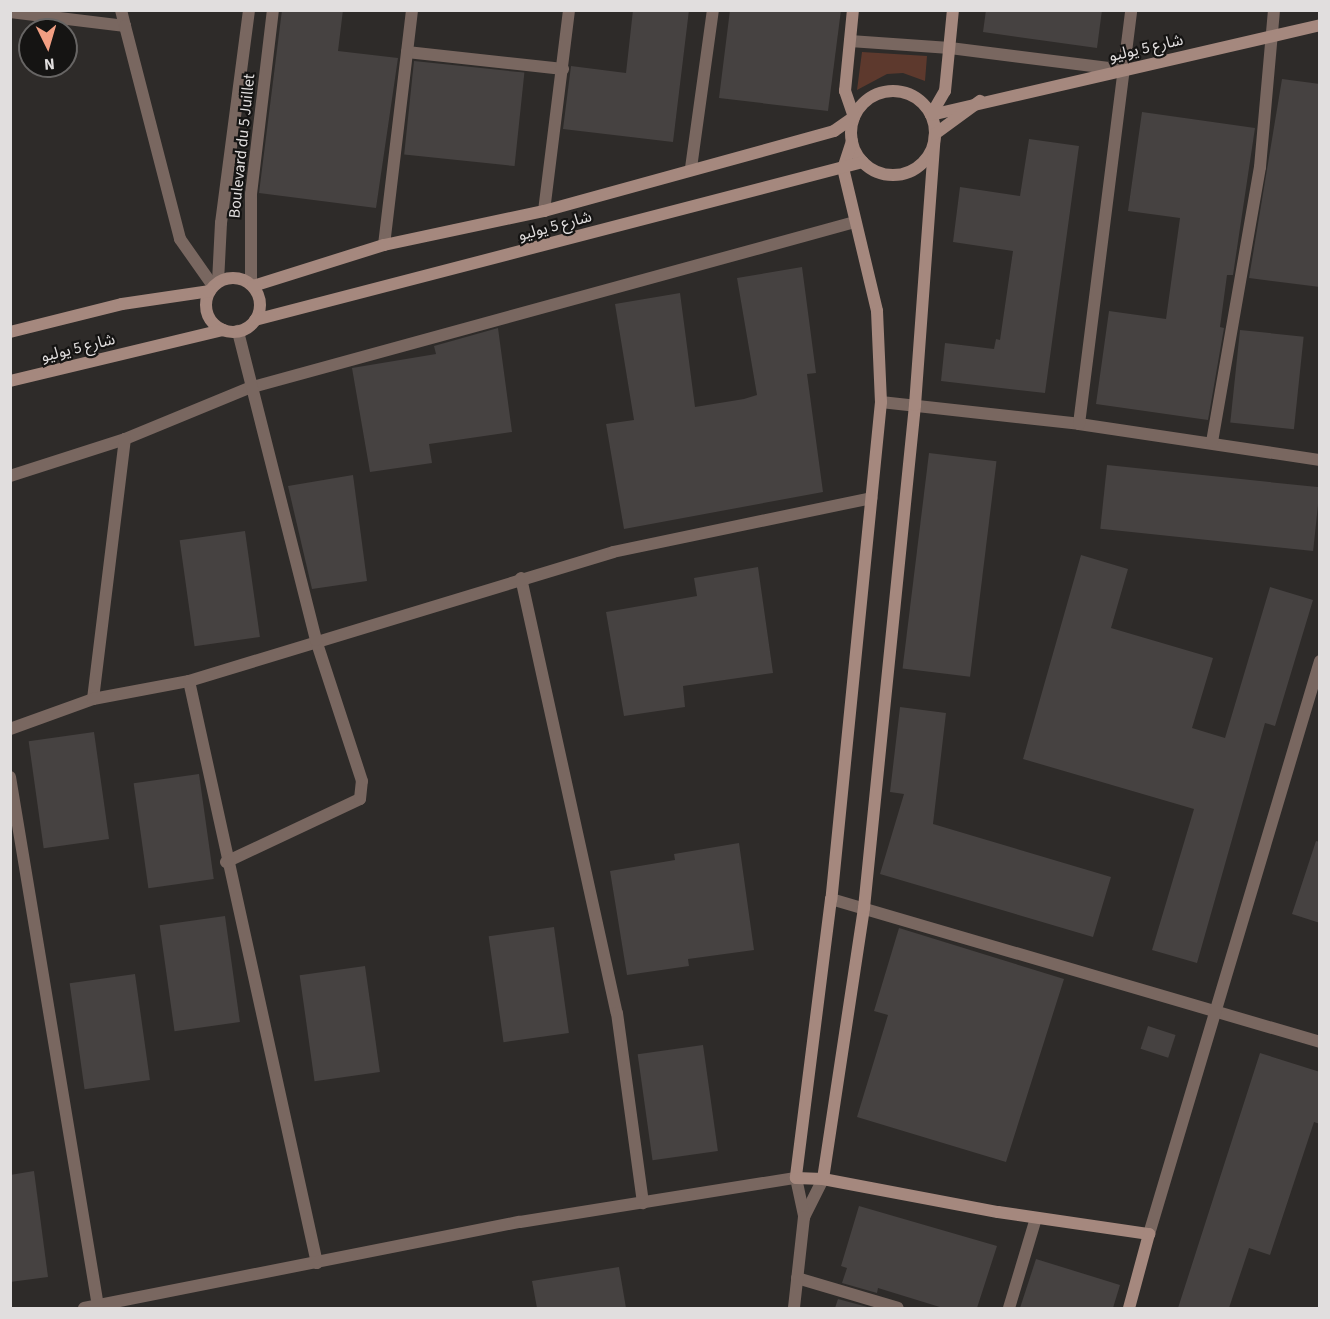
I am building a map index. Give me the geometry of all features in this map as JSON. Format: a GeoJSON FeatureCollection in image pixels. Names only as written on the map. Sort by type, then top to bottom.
{"type":"FeatureCollection","features":[{"type":"Feature","properties":{"kind":"street"},"geometry":{"type":"LineString","coordinates":[[121,10],[180,239],[213,286]]}},
{"type":"Feature","properties":{"kind":"street"},"geometry":{"type":"LineString","coordinates":[[213,286],[235,278],[252,285],[260,304],[255,320],[238,332],[223,330],[207,314],[213,286],[249,10]]}},
{"type":"Feature","properties":{"kind":"street","name":"Boulevard du 5 Juillet"},"geometry":{"type":"LineString","coordinates":[[252,285],[251,194],[273,10]]}},
{"type":"Feature","properties":{"kind":"street"},"geometry":{"type":"LineString","coordinates":[[384,246],[412,10]]}},
{"type":"Feature","properties":{"kind":"street"},"geometry":{"type":"LineString","coordinates":[[544,211],[569,10]]}},
{"type":"Feature","properties":{"kind":"street"},"geometry":{"type":"LineString","coordinates":[[691,168],[713,10]]}},
{"type":"Feature","properties":{"kind":"street"},"geometry":{"type":"LineString","coordinates":[[794,1308],[804,1217],[796,1178],[831,899],[881,402],[877,310],[843,168],[852,141],[854,117],[845,91],[853,10]]}},
{"type":"Feature","properties":{"kind":"street"},"geometry":{"type":"LineString","coordinates":[[931,115],[945,90],[953,10]]}},
{"type":"Feature","properties":{"kind":"street"},"geometry":{"type":"LineString","coordinates":[[1080,424],[1131,10]]}},
{"type":"Feature","properties":{"kind":"street"},"geometry":{"type":"LineString","coordinates":[[1212,442],[1260,167],[1274,10]]}},
{"type":"Feature","properties":{"kind":"street"},"geometry":{"type":"LineString","coordinates":[[10,12],[125,27]]}},
{"type":"Feature","properties":{"kind":"street","name":"شارع 5 يوليو"},"geometry":{"type":"LineString","coordinates":[[931,115],[980,101],[1320,25]]}},
{"type":"Feature","properties":{"kind":"street"},"geometry":{"type":"LineString","coordinates":[[850,41],[950,48],[1124,70]]}},
{"type":"Feature","properties":{"kind":"street"},"geometry":{"type":"LineString","coordinates":[[407,52],[563,69]]}},
{"type":"Feature","properties":{"kind":"street"},"geometry":{"type":"LineString","coordinates":[[804,1217],[823,1179],[864,908],[915,405],[935,134],[931,115],[912,96],[892,92],[872,96],[854,117]]}},
{"type":"Feature","properties":{"kind":"street","name":"شارع 5 يوليو"},"geometry":{"type":"LineString","coordinates":[[935,134],[980,101]]}},
{"type":"Feature","properties":{"kind":"street","name":"شارع 5 يوليو"},"geometry":{"type":"LineString","coordinates":[[252,285],[384,246],[544,211],[691,168],[834,131],[854,117]]}},
{"type":"Feature","properties":{"kind":"street"},"geometry":{"type":"LineString","coordinates":[[852,141],[863,162],[888,174],[915,169],[932,148],[935,134]]}},
{"type":"Feature","properties":{"kind":"street","name":"شارع 5 يوليو"},"geometry":{"type":"LineString","coordinates":[[255,320],[863,162]]}},
{"type":"Feature","properties":{"kind":"street"},"geometry":{"type":"LineString","coordinates":[[10,476],[125,439],[249,388],[855,222]]}},
{"type":"Feature","properties":{"kind":"street","name":"شارع 5 يوليو"},"geometry":{"type":"LineString","coordinates":[[10,332],[122,304],[213,286]]}},
{"type":"Feature","properties":{"kind":"street","name":"شارع 5 يوليو"},"geometry":{"type":"LineString","coordinates":[[10,381],[223,330]]}},
{"type":"Feature","properties":{"kind":"street"},"geometry":{"type":"LineString","coordinates":[[226,862],[360,799],[362,781],[316,640],[249,388],[238,332]]}},
{"type":"Feature","properties":{"kind":"street"},"geometry":{"type":"LineString","coordinates":[[881,402],[1080,424],[1320,460]]}},
{"type":"Feature","properties":{"kind":"street"},"geometry":{"type":"LineString","coordinates":[[93,699],[125,439]]}},
{"type":"Feature","properties":{"kind":"street"},"geometry":{"type":"LineString","coordinates":[[10,729],[93,699],[189,681],[316,640],[613,552],[871,498]]}},
{"type":"Feature","properties":{"kind":"street"},"geometry":{"type":"LineString","coordinates":[[521,578],[617,1012],[643,1203]]}},
{"type":"Feature","properties":{"kind":"street"},"geometry":{"type":"LineString","coordinates":[[1129,1308],[1214,1010],[1320,661]]}},
{"type":"Feature","properties":{"kind":"street"},"geometry":{"type":"LineString","coordinates":[[189,681],[226,862],[317,1263]]}},
{"type":"Feature","properties":{"kind":"street"},"geometry":{"type":"LineString","coordinates":[[10,777],[98,1306]]}},
{"type":"Feature","properties":{"kind":"street"},"geometry":{"type":"LineString","coordinates":[[831,899],[1320,1042]]}},
{"type":"Feature","properties":{"kind":"street"},"geometry":{"type":"LineString","coordinates":[[84,1308],[643,1203],[796,1178],[823,1179],[1036,1218],[1149,1233]]}},
{"type":"Feature","properties":{"kind":"street"},"geometry":{"type":"LineString","coordinates":[[1008,1308],[1036,1218]]}},
{"type":"Feature","properties":{"kind":"street"},"geometry":{"type":"LineString","coordinates":[[797,1278],[898,1308]]}},
{"type":"Feature","properties":{"kind":"shaded area"},"geometry":{"type":"Polygon","coordinates":[[[862,52],[927,56],[925,81],[903,73],[887,74],[857,90],[862,52]]]}},
{"type":"Feature","properties":{"kind":"building"},"geometry":{"type":"Polygon","coordinates":[[[282,10],[343,10],[338,51],[398,58],[376,208],[259,193],[282,10]]]}},
{"type":"Feature","properties":{"kind":"building"},"geometry":{"type":"Polygon","coordinates":[[[633,10],[689,10],[673,142],[563,129],[571,66],[626,73],[633,10]]]}},
{"type":"Feature","properties":{"kind":"building"},"geometry":{"type":"Polygon","coordinates":[[[730,10],[841,10],[828,111],[719,98],[730,10]]]}},
{"type":"Feature","properties":{"kind":"building"},"geometry":{"type":"Polygon","coordinates":[[[986,10],[1102,10],[1097,48],[983,32],[986,10]]]}},
{"type":"Feature","properties":{"kind":"building"},"geometry":{"type":"Polygon","coordinates":[[[414,61],[524,73],[515,166],[404,154],[414,61]]]}},
{"type":"Feature","properties":{"kind":"building"},"geometry":{"type":"Polygon","coordinates":[[[1282,79],[1320,84],[1320,287],[1249,278],[1282,79]]]}},
{"type":"Feature","properties":{"kind":"building"},"geometry":{"type":"Polygon","coordinates":[[[1142,112],[1255,128],[1233,275],[1227,275],[1220,327],[1224,328],[1208,420],[1096,404],[1109,311],[1166,319],[1180,218],[1128,211],[1142,112]]]}},
{"type":"Feature","properties":{"kind":"building"},"geometry":{"type":"Polygon","coordinates":[[[1029,139],[1079,146],[1045,393],[941,381],[945,343],[994,349],[996,339],[1000,340],[1013,251],[953,242],[960,187],[1020,196],[1029,139]]]}},
{"type":"Feature","properties":{"kind":"building"},"geometry":{"type":"Polygon","coordinates":[[[802,267],[816,373],[807,374],[823,492],[624,529],[606,424],[634,420],[615,304],[680,293],[695,407],[744,399],[757,395],[737,278],[802,267]]]}},
{"type":"Feature","properties":{"kind":"building"},"geometry":{"type":"Polygon","coordinates":[[[498,328],[512,432],[429,444],[432,463],[370,472],[352,368],[436,354],[434,346],[498,328]]]}},
{"type":"Feature","properties":{"kind":"building"},"geometry":{"type":"Polygon","coordinates":[[[1240,330],[1304,337],[1294,429],[1230,422],[1240,330]]]}},
{"type":"Feature","properties":{"kind":"building"},"geometry":{"type":"Polygon","coordinates":[[[929,453],[996,461],[970,677],[903,668],[929,453]]]}},
{"type":"Feature","properties":{"kind":"building"},"geometry":{"type":"Polygon","coordinates":[[[1107,465],[1320,487],[1313,551],[1100,529],[1107,465]]]}},
{"type":"Feature","properties":{"kind":"building"},"geometry":{"type":"Polygon","coordinates":[[[353,475],[367,581],[312,589],[288,486],[353,475]]]}},
{"type":"Feature","properties":{"kind":"building"},"geometry":{"type":"Polygon","coordinates":[[[245,531],[260,637],[195,646],[180,540],[245,531]]]}},
{"type":"Feature","properties":{"kind":"building"},"geometry":{"type":"Polygon","coordinates":[[[1081,555],[1128,569],[1111,628],[1213,658],[1192,728],[1225,738],[1270,587],[1313,600],[1275,726],[1265,723],[1197,963],[1152,950],[1194,809],[1023,759],[1081,555]]]}},
{"type":"Feature","properties":{"kind":"building"},"geometry":{"type":"Polygon","coordinates":[[[758,567],[773,673],[683,686],[685,707],[624,716],[606,612],[697,596],[694,578],[758,567]]]}},
{"type":"Feature","properties":{"kind":"building"},"geometry":{"type":"Polygon","coordinates":[[[900,707],[946,713],[933,824],[1111,877],[1093,937],[880,874],[904,794],[890,792],[900,707]]]}},
{"type":"Feature","properties":{"kind":"building"},"geometry":{"type":"Polygon","coordinates":[[[94,732],[109,839],[44,848],[29,741],[94,732]]]}},
{"type":"Feature","properties":{"kind":"building"},"geometry":{"type":"Polygon","coordinates":[[[199,774],[214,879],[148,888],[134,783],[199,774]]]}},
{"type":"Feature","properties":{"kind":"building"},"geometry":{"type":"Polygon","coordinates":[[[1316,841],[1320,842],[1320,923],[1292,914],[1316,841]]]}},
{"type":"Feature","properties":{"kind":"building"},"geometry":{"type":"Polygon","coordinates":[[[739,843],[754,950],[688,959],[689,966],[627,975],[610,871],[675,860],[674,854],[739,843]]]}},
{"type":"Feature","properties":{"kind":"building"},"geometry":{"type":"Polygon","coordinates":[[[225,916],[240,1022],[175,1031],[160,925],[225,916]]]}},
{"type":"Feature","properties":{"kind":"building"},"geometry":{"type":"Polygon","coordinates":[[[554,927],[569,1033],[504,1042],[489,936],[554,927]]]}},
{"type":"Feature","properties":{"kind":"building"},"geometry":{"type":"Polygon","coordinates":[[[899,928],[1064,979],[1006,1162],[857,1117],[888,1015],[874,1011],[899,928]]]}},
{"type":"Feature","properties":{"kind":"building"},"geometry":{"type":"Polygon","coordinates":[[[365,966],[380,1072],[315,1081],[300,975],[365,966]]]}},
{"type":"Feature","properties":{"kind":"building"},"geometry":{"type":"Polygon","coordinates":[[[135,974],[150,1080],[85,1089],[70,983],[135,974]]]}},
{"type":"Feature","properties":{"kind":"building"},"geometry":{"type":"Polygon","coordinates":[[[1148,1026],[1176,1035],[1168,1058],[1141,1049],[1148,1026]]]}},
{"type":"Feature","properties":{"kind":"building"},"geometry":{"type":"Polygon","coordinates":[[[703,1045],[718,1151],[653,1160],[638,1054],[703,1045]]]}},
{"type":"Feature","properties":{"kind":"building"},"geometry":{"type":"Polygon","coordinates":[[[1260,1053],[1320,1072],[1320,1124],[1314,1122],[1270,1255],[1249,1248],[1229,1308],[1178,1308],[1260,1053]]]}},
{"type":"Feature","properties":{"kind":"building"},"geometry":{"type":"Polygon","coordinates":[[[34,1171],[48,1277],[10,1282],[10,1175],[34,1171]]]}},
{"type":"Feature","properties":{"kind":"building"},"geometry":{"type":"Polygon","coordinates":[[[859,1206],[997,1246],[977,1308],[943,1308],[878,1288],[877,1293],[842,1283],[847,1268],[841,1266],[859,1206]]]}},
{"type":"Feature","properties":{"kind":"building"},"geometry":{"type":"Polygon","coordinates":[[[1036,1259],[1120,1285],[1113,1308],[1020,1308],[1036,1259]]]}},
{"type":"Feature","properties":{"kind":"building"},"geometry":{"type":"Polygon","coordinates":[[[619,1267],[626,1308],[537,1308],[532,1281],[619,1267]]]}},
{"type":"Feature","properties":{"kind":"building"},"geometry":{"type":"Polygon","coordinates":[[[838,1299],[871,1308],[835,1308],[838,1299]]]}}]}
